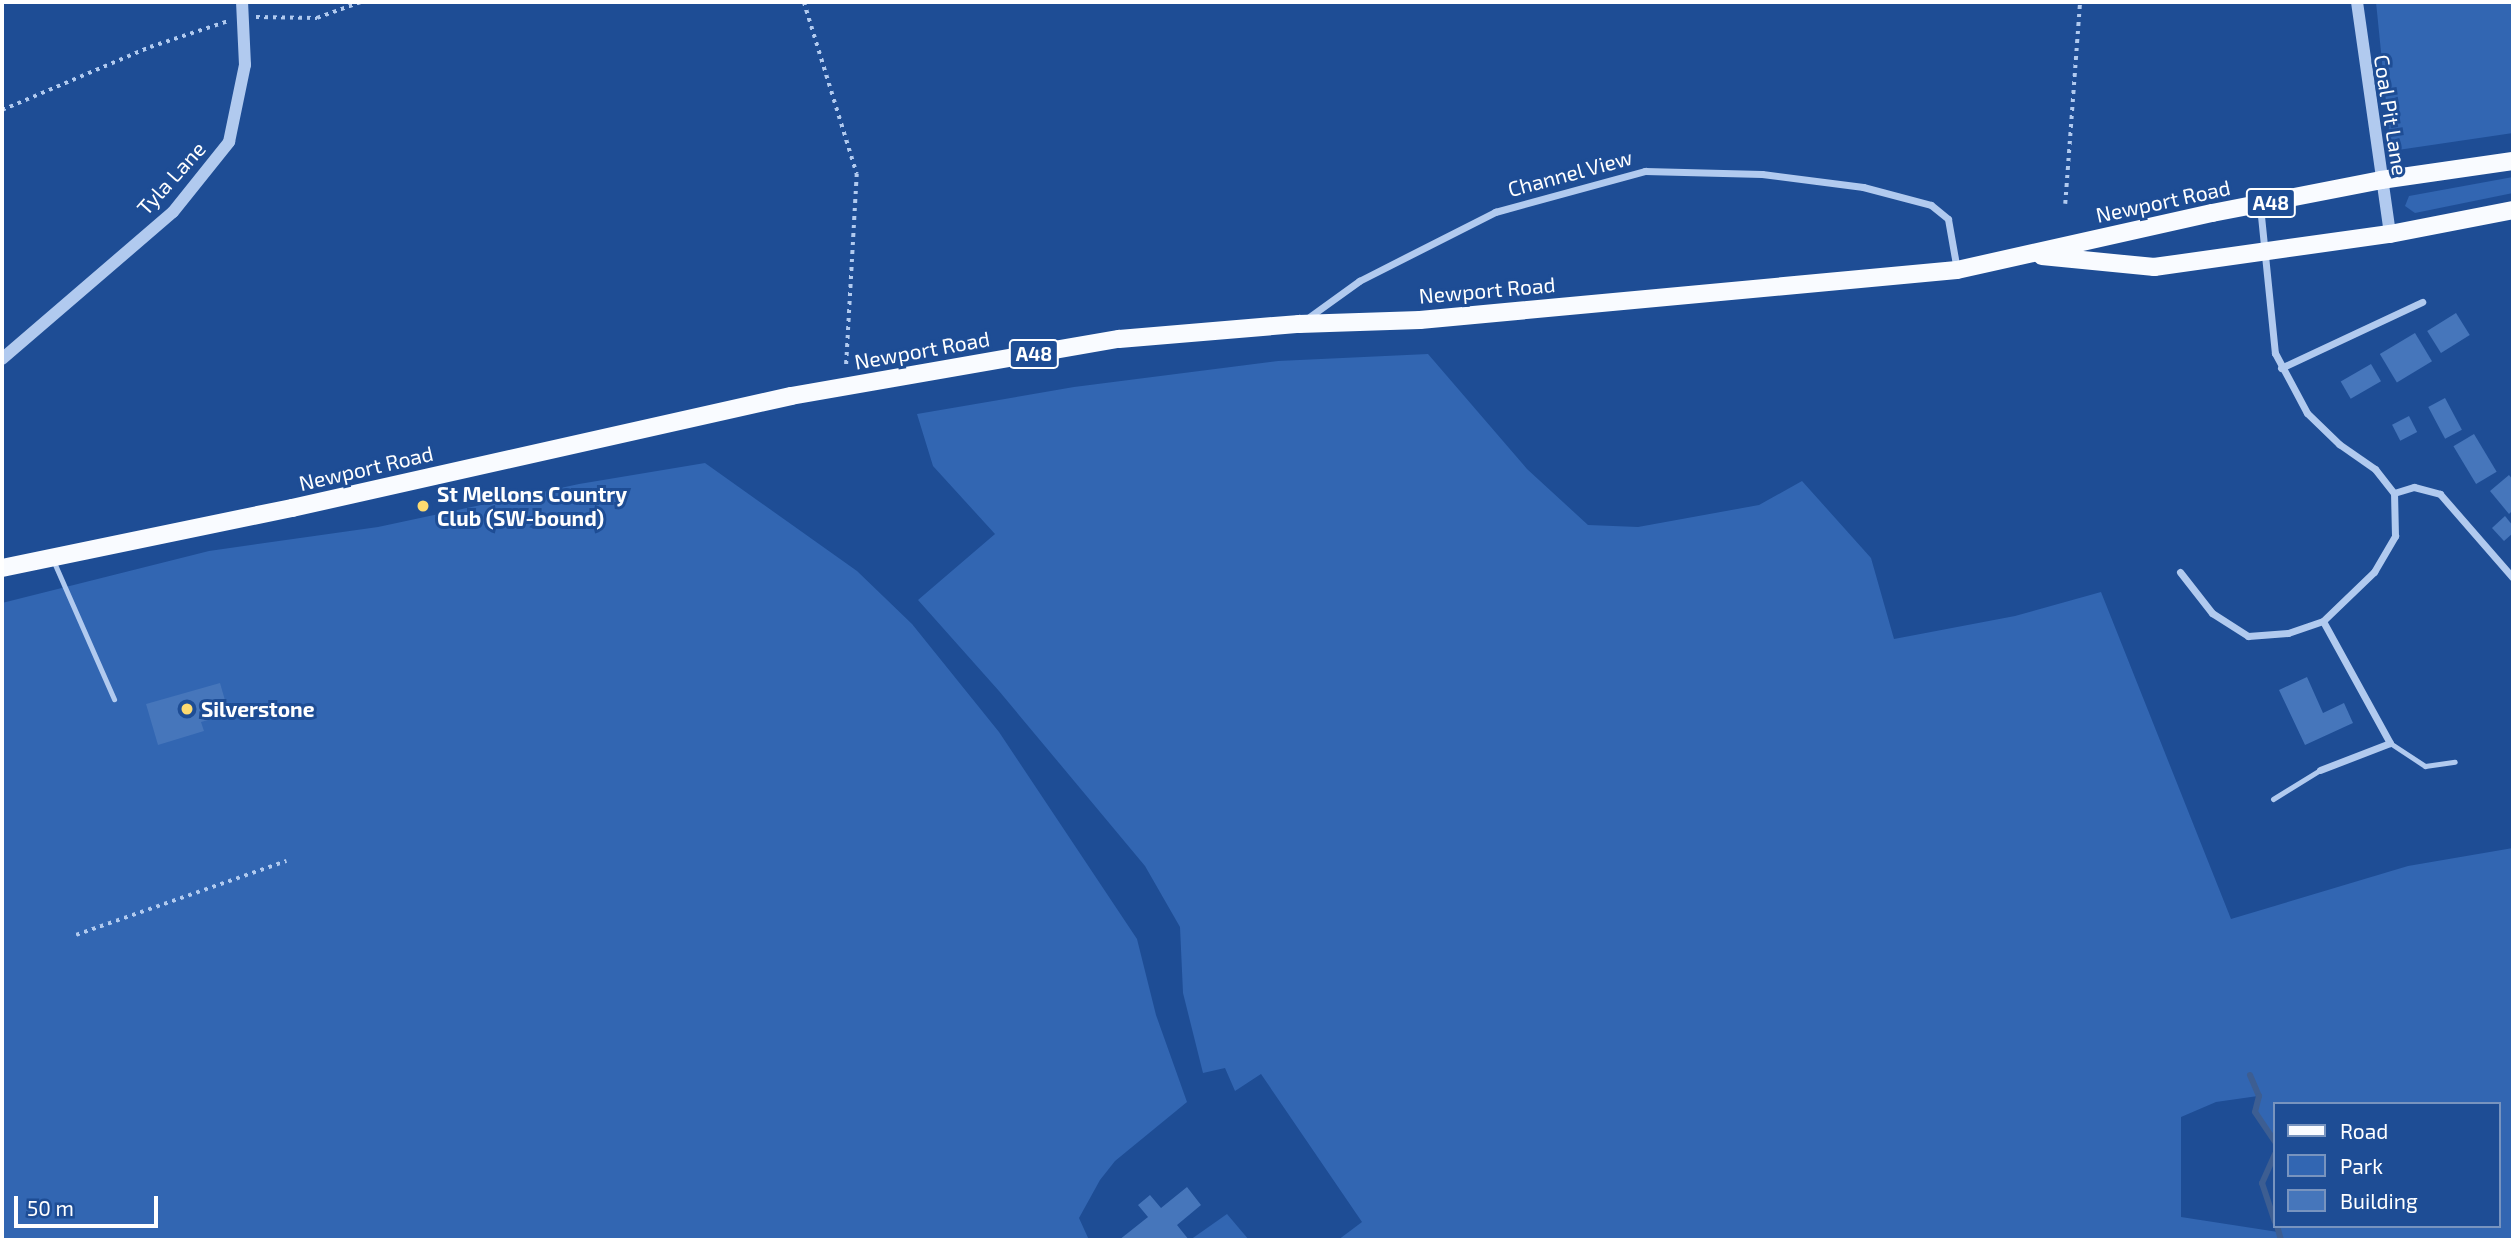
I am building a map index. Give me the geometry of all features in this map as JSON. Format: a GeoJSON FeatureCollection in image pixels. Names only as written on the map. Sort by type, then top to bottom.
{"type":"FeatureCollection","features":[{"type":"Feature","properties":{"kind":"main road","name":"Newport Road"},"geometry":{"type":"LineString","coordinates":[[2,568],[292,508],[845,386],[1119,340],[1299,324],[1420,320],[1957,270],[2031,255],[2127,230],[2381,180],[2513,161]]}},
{"type":"Feature","properties":{"kind":"main road","name":"Newport Road"},"geometry":{"type":"LineString","coordinates":[[2031,255],[2154,267],[2390,234],[2513,209]]}},
{"type":"Feature","properties":{"kind":"street","name":"Tyla Lane"},"geometry":{"type":"LineString","coordinates":[[2,359],[173,212],[229,142],[244,65],[242,2]]}},
{"type":"Feature","properties":{"kind":"street","name":"Coal Pit Lane"},"geometry":{"type":"LineString","coordinates":[[2357,2],[2390,234]]}},
{"type":"Feature","properties":{"kind":"street","name":"Channel View"},"geometry":{"type":"LineString","coordinates":[[1299,324],[1359,281],[1495,212],[1645,171],[1762,174],[1863,187],[1931,205],[1948,219],[1957,270]]}},
{"type":"Feature","properties":{"kind":"street"},"geometry":{"type":"LineString","coordinates":[[2180,572],[2212,613],[2248,636],[2288,633],[2323,621],[2374,572],[2395,536],[2394,493],[2375,469],[2339,444],[2307,413],[2275,354],[2260,205]]}},
{"type":"Feature","properties":{"kind":"street"},"geometry":{"type":"LineString","coordinates":[[2281,368],[2422,302]]}},
{"type":"Feature","properties":{"kind":"street"},"geometry":{"type":"LineString","coordinates":[[2394,493],[2414,487],[2440,494],[2513,578]]}},
{"type":"Feature","properties":{"kind":"street"},"geometry":{"type":"LineString","coordinates":[[2320,769],[2390,743],[2323,621]]}},
{"type":"Feature","properties":{"kind":"lane"},"geometry":{"type":"LineString","coordinates":[[52,557],[114,699]]}},
{"type":"Feature","properties":{"kind":"lane"},"geometry":{"type":"LineString","coordinates":[[2390,743],[2425,766],[2455,762]]}},
{"type":"Feature","properties":{"kind":"lane"},"geometry":{"type":"LineString","coordinates":[[2273,799],[2320,769]]}},
{"type":"Feature","properties":{"kind":"path"},"geometry":{"type":"LineString","coordinates":[[2,110],[150,47],[243,16],[317,18],[361,2]]}},
{"type":"Feature","properties":{"kind":"path"},"geometry":{"type":"LineString","coordinates":[[804,2],[857,174],[845,386]]}},
{"type":"Feature","properties":{"kind":"path"},"geometry":{"type":"LineString","coordinates":[[2065,205],[2080,2]]}},
{"type":"Feature","properties":{"kind":"path"},"geometry":{"type":"LineString","coordinates":[[76,935],[286,861]]}},
{"type":"Feature","properties":{"kind":"green space"},"geometry":{"type":"Polygon","coordinates":[[[2376,2],[2513,2],[2513,133],[2391,151],[2376,2]]]}},
{"type":"Feature","properties":{"kind":"green space"},"geometry":{"type":"Polygon","coordinates":[[[2513,177],[2513,193],[2415,213],[2405,206],[2409,196],[2513,177]]]}},
{"type":"Feature","properties":{"kind":"green space"},"geometry":{"type":"Polygon","coordinates":[[[1428,354],[1527,469],[1588,525],[1638,527],[1759,505],[1802,481],[1871,558],[1894,639],[2015,616],[2101,592],[2231,919],[2408,866],[2513,848],[2513,1240],[1338,1240],[1362,1222],[1261,1074],[1235,1091],[1225,1068],[1203,1073],[1183,993],[1180,927],[1145,866],[999,691],[918,600],[995,534],[933,466],[917,414],[1074,387],[1278,361],[1428,354]]]}},
{"type":"Feature","properties":{"kind":"green space"},"geometry":{"type":"Polygon","coordinates":[[[705,463],[857,571],[912,624],[999,732],[1137,939],[1156,1015],[1187,1102],[1115,1161],[1100,1180],[1079,1218],[1089,1240],[2,1240],[2,603],[209,551],[378,527],[579,484],[705,463]]]}},
{"type":"Feature","properties":{"kind":"green space"},"geometry":{"type":"Polygon","coordinates":[[[1227,1214],[1249,1240],[1190,1240],[1227,1214]]]}},
{"type":"Feature","properties":{"kind":"building"},"geometry":{"type":"Polygon","coordinates":[[[2456,313],[2470,335],[2441,353],[2427,331],[2456,313]]]}},
{"type":"Feature","properties":{"kind":"building"},"geometry":{"type":"Polygon","coordinates":[[[2415,333],[2432,361],[2397,382],[2380,354],[2415,333]]]}},
{"type":"Feature","properties":{"kind":"building"},"geometry":{"type":"Polygon","coordinates":[[[2371,364],[2381,381],[2351,399],[2341,382],[2371,364]]]}},
{"type":"Feature","properties":{"kind":"building"},"geometry":{"type":"Polygon","coordinates":[[[2445,398],[2462,430],[2445,439],[2428,407],[2445,398]]]}},
{"type":"Feature","properties":{"kind":"building"},"geometry":{"type":"Polygon","coordinates":[[[2409,416],[2417,432],[2400,441],[2392,425],[2409,416]]]}},
{"type":"Feature","properties":{"kind":"building"},"geometry":{"type":"Polygon","coordinates":[[[2474,434],[2497,472],[2476,484],[2453,446],[2474,434]]]}},
{"type":"Feature","properties":{"kind":"building"},"geometry":{"type":"Polygon","coordinates":[[[2509,475],[2513,480],[2513,510],[2509,514],[2490,491],[2509,475]]]}},
{"type":"Feature","properties":{"kind":"building"},"geometry":{"type":"Polygon","coordinates":[[[2505,516],[2513,526],[2513,533],[2504,541],[2492,528],[2505,516]]]}},
{"type":"Feature","properties":{"kind":"building"},"geometry":{"type":"Polygon","coordinates":[[[2307,677],[2323,713],[2344,703],[2353,723],[2305,745],[2279,690],[2307,677]]]}},
{"type":"Feature","properties":{"kind":"building","name":"Silverstone"},"geometry":{"type":"Polygon","coordinates":[[[220,683],[229,714],[201,722],[204,731],[158,745],[146,704],[220,683]]]}},
{"type":"Feature","properties":{"kind":"building"},"geometry":{"type":"Polygon","coordinates":[[[1187,1187],[1201,1205],[1177,1225],[1189,1240],[1119,1240],[1148,1217],[1138,1205],[1150,1195],[1161,1208],[1187,1187]]]}},
{"type":"Feature","properties":{"kind":"waterway"},"geometry":{"type":"LineString","coordinates":[[2250,1075],[2259,1096],[2255,1112],[2274,1140]]}},
{"type":"Feature","properties":{"kind":"waterway"},"geometry":{"type":"LineString","coordinates":[[2274,1156],[2262,1183],[2274,1219]]}},
{"type":"Feature","properties":{"kind":"waterway"},"geometry":{"type":"LineString","coordinates":[[2278,1228],[2281,1240]]}},
{"type":"Feature","properties":{"kind":"place","name":"St Mellons Country Club (SW-bound)"},"geometry":{"type":"Point","coordinates":[423,506]}},
{"type":"Feature","properties":{"kind":"place","name":"Silverstone"},"geometry":{"type":"Point","coordinates":[187,709]}}]}
